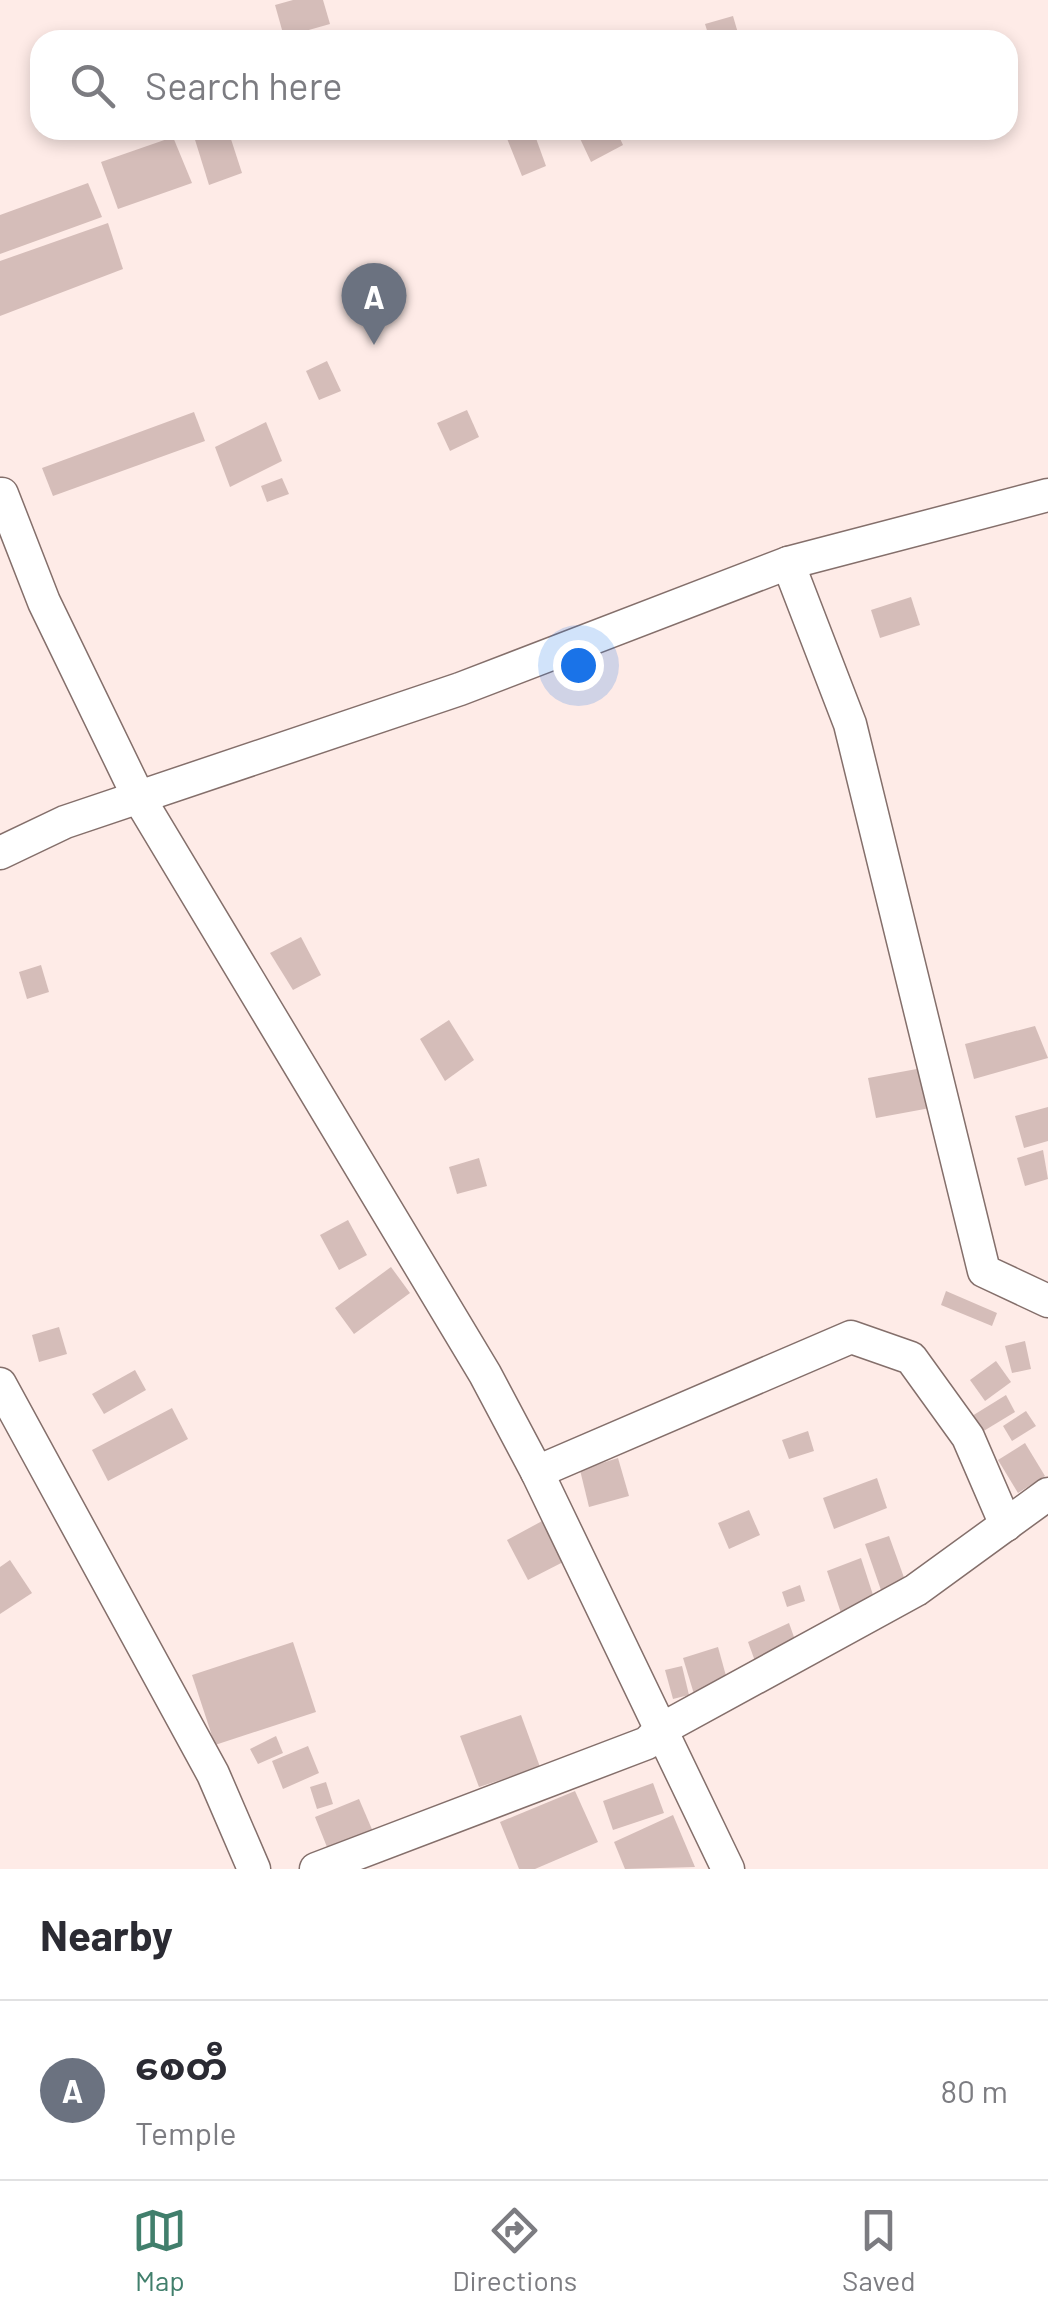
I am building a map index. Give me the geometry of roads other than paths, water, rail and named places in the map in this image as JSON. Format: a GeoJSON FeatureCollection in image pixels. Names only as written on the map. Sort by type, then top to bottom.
{"type":"FeatureCollection","features":[{"type":"Feature","properties":{"kind":"street"},"geometry":{"type":"LineString","coordinates":[[1,488],[44,602],[139,798],[355,1154],[537,1472],[728,1869]]}},
{"type":"Feature","properties":{"kind":"street"},"geometry":{"type":"LineString","coordinates":[[0,853],[65,822],[460,689],[788,563],[1048,495]]}},
{"type":"Feature","properties":{"kind":"street"},"geometry":{"type":"LineString","coordinates":[[788,563],[850,724],[984,1272],[1048,1300]]}},
{"type":"Feature","properties":{"kind":"street"},"geometry":{"type":"LineString","coordinates":[[537,1472],[851,1337],[911,1358],[968,1437],[1006,1525]]}},
{"type":"Feature","properties":{"kind":"street"},"geometry":{"type":"LineString","coordinates":[[0,1384],[213,1774],[254,1869]]}},
{"type":"Feature","properties":{"kind":"street"},"geometry":{"type":"LineString","coordinates":[[316,1869],[647,1743],[660,1730],[916,1590],[1048,1494]]}},
{"type":"Feature","properties":{"kind":"place","name":"စေတီ"},"geometry":{"type":"Point","coordinates":[374,345]}}]}
